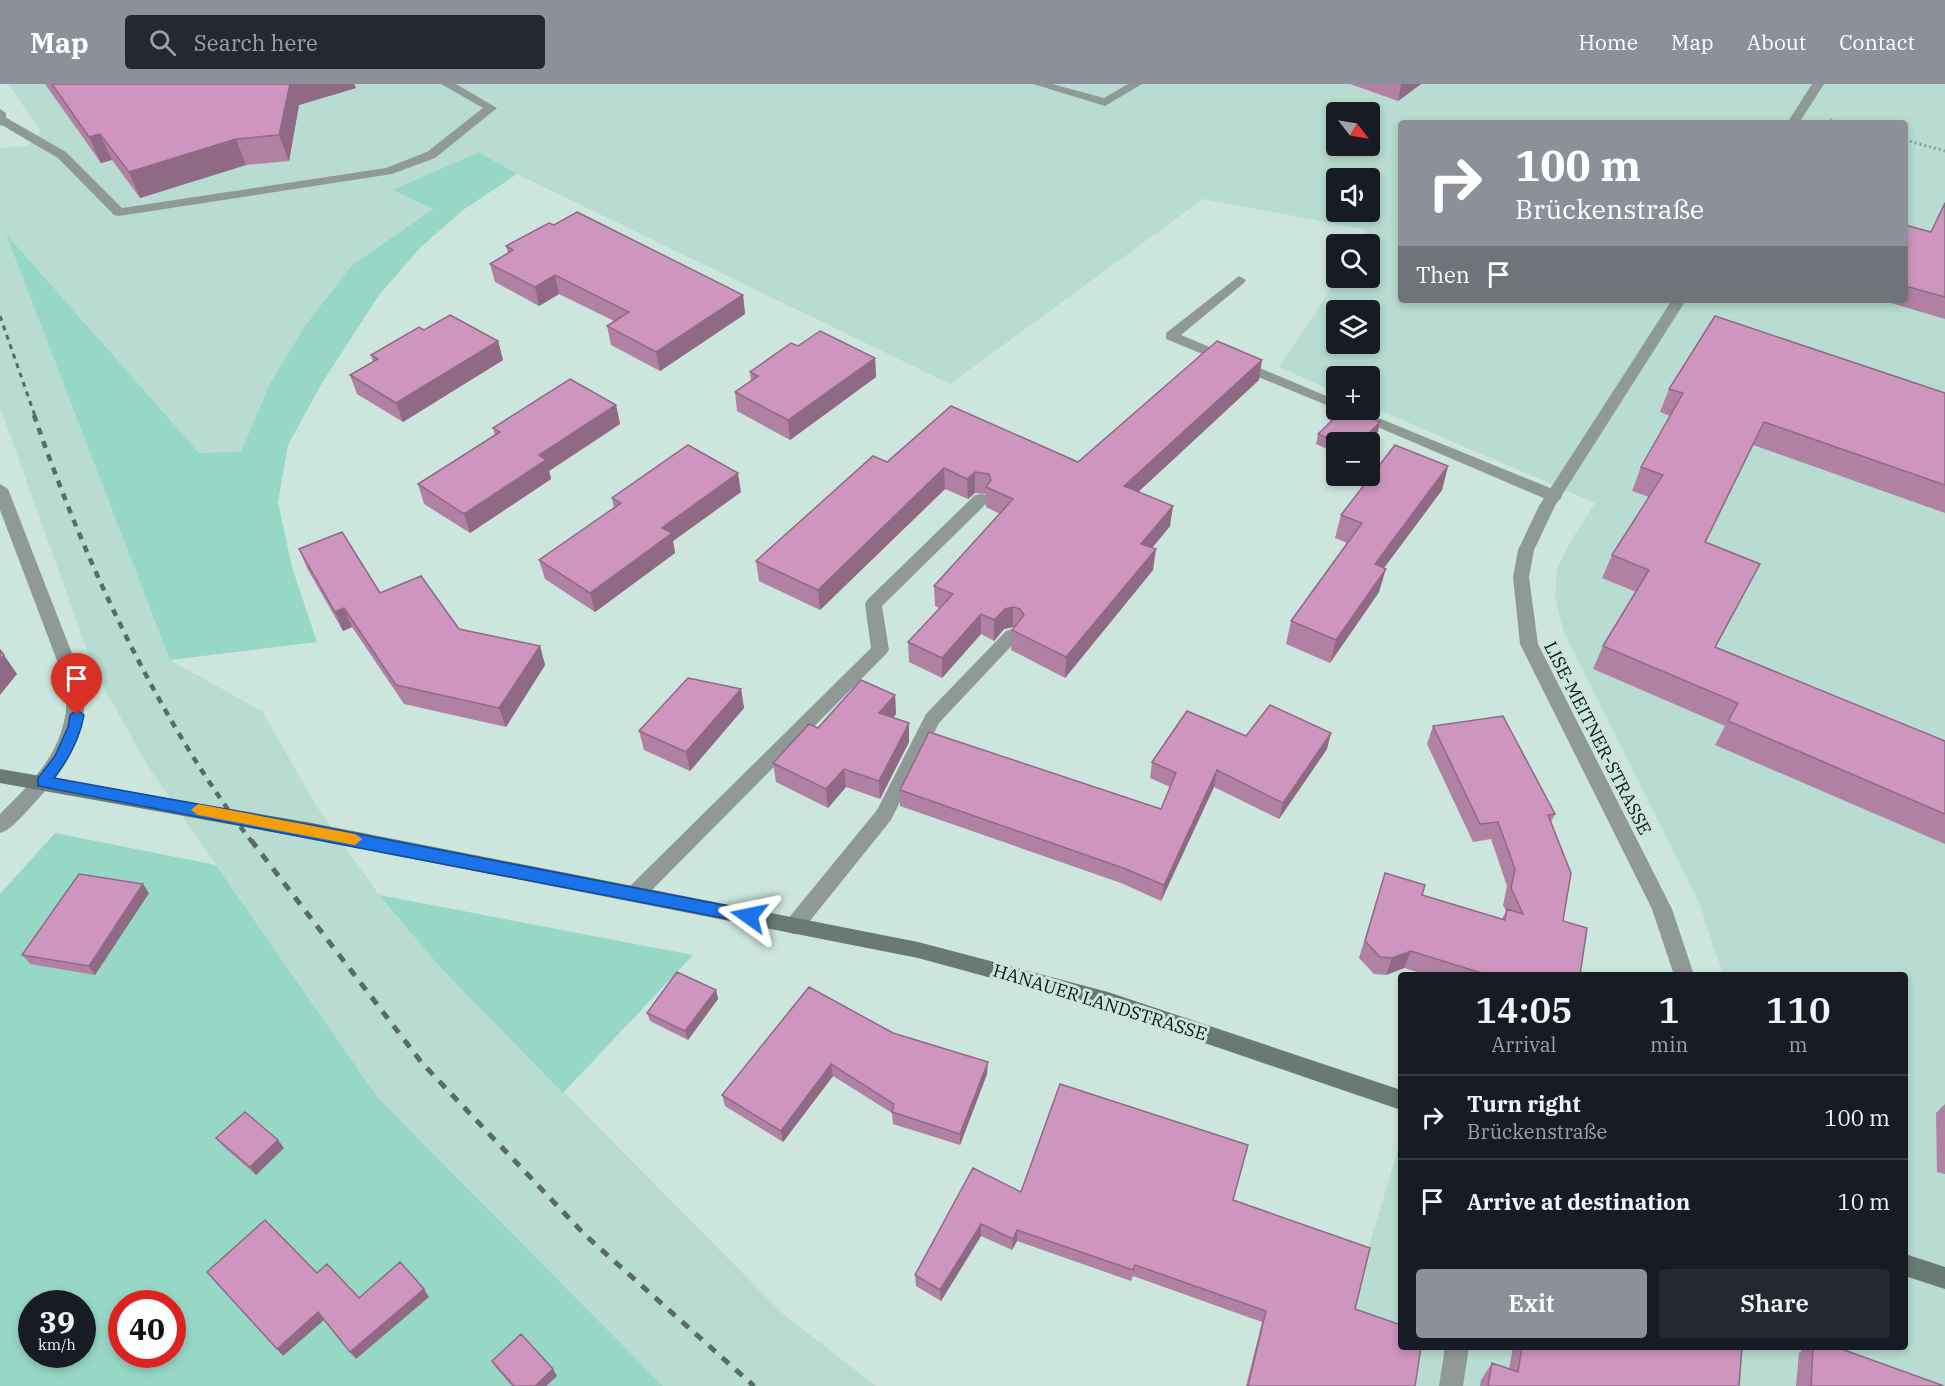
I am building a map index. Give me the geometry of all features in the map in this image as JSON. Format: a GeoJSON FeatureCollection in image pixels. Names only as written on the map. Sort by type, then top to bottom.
{"type":"FeatureCollection","features":[{"type":"Feature","properties":{"kind":"street"},"geometry":{"type":"LineString","coordinates":[[0,118],[62,154],[119,212],[388,171],[431,154],[490,108],[447,84]]}},
{"type":"Feature","properties":{"kind":"street"},"geometry":{"type":"LineString","coordinates":[[1039,84],[1105,102],[1136,84]]}},
{"type":"Feature","properties":{"kind":"street"},"geometry":{"type":"LineString","coordinates":[[1795,120],[1818,84]]}},
{"type":"Feature","properties":{"kind":"street"},"geometry":{"type":"LineString","coordinates":[[1239,280],[1172,336],[1326,401]]}},
{"type":"Feature","properties":{"kind":"street","name":"LISE-MEITNER-STRASSE"},"geometry":{"type":"LineString","coordinates":[[1677,303],[1554,496],[1526,550],[1521,577],[1529,644],[1662,909],[1683,972]]}},
{"type":"Feature","properties":{"kind":"street"},"geometry":{"type":"LineString","coordinates":[[1371,420],[1554,496]]}},
{"type":"Feature","properties":{"kind":"street"},"geometry":{"type":"LineString","coordinates":[[0,489],[76,687],[79,703],[75,727],[61,758],[43,782],[0,826]]}},
{"type":"Feature","properties":{"kind":"street"},"geometry":{"type":"LineString","coordinates":[[636,893],[880,650],[873,604],[981,499]]}},
{"type":"Feature","properties":{"kind":"street"},"geometry":{"type":"LineString","coordinates":[[794,926],[884,815],[932,719],[1012,635]]}},
{"type":"Feature","properties":{"kind":"street","name":"HANAUER LANDSTRASSE"},"geometry":{"type":"LineString","coordinates":[[0,776],[43,782],[636,893],[918,950],[1009,972],[1108,1001],[1398,1099]]}},
{"type":"Feature","properties":{"kind":"street"},"geometry":{"type":"LineString","coordinates":[[1908,1266],[1945,1278]]}},
{"type":"Feature","properties":{"kind":"street"},"geometry":{"type":"LineString","coordinates":[[1451,1386],[1457,1350]]}},
{"type":"Feature","properties":{"kind":"path"},"geometry":{"type":"LineString","coordinates":[[1908,141],[1945,151]]}},
{"type":"Feature","properties":{"kind":"shaded area"},"geometry":{"type":"Polygon","coordinates":[[[8,84],[1945,84],[1945,1386],[1337,1386],[1365,1259],[1398,1150],[1398,1350],[1908,1350],[1908,972],[1722,972],[1699,902],[1563,631],[1555,597],[1557,569],[1570,542],[1595,503],[1380,410],[1380,366],[1326,366],[1326,388],[1279,367],[1331,288],[1380,288],[1380,234],[1366,234],[1368,230],[1203,199],[950,384],[517,174],[479,152],[394,190],[434,208],[351,266],[305,326],[270,383],[241,452],[199,454],[7,236],[170,660],[262,711],[317,807],[379,895],[440,967],[783,1314],[876,1386],[663,1386],[378,1098],[149,768],[94,670],[0,407],[0,148],[28,146],[41,131],[8,84]]]}},
{"type":"Feature","properties":{"kind":"green space"},"geometry":{"type":"Polygon","coordinates":[[[479,152],[517,174],[463,210],[421,247],[379,295],[322,383],[288,445],[278,502],[292,567],[317,642],[170,660],[6,234],[199,453],[241,452],[270,383],[305,326],[351,266],[433,209],[393,190],[479,152]]]}},
{"type":"Feature","properties":{"kind":"green space"},"geometry":{"type":"Polygon","coordinates":[[[55,833],[216,865],[378,1098],[663,1386],[0,1386],[0,894],[55,833]]]}},
{"type":"Feature","properties":{"kind":"green space"},"geometry":{"type":"Polygon","coordinates":[[[379,895],[693,955],[563,1093],[440,967],[379,895]]]}},
{"type":"Feature","properties":{"kind":"building"},"geometry":{"type":"Polygon","coordinates":[[[52,84],[290,84],[279,135],[236,139],[129,172],[100,134],[89,137],[52,84]]]}},
{"type":"Feature","properties":{"kind":"building"},"geometry":{"type":"Polygon","coordinates":[[[1945,203],[1945,297],[1908,287],[1908,226],[1931,232],[1945,203]]]}},
{"type":"Feature","properties":{"kind":"building"},"geometry":{"type":"Polygon","coordinates":[[[577,212],[743,295],[656,352],[607,326],[629,312],[555,275],[535,287],[490,264],[513,250],[506,246],[549,223],[554,225],[577,212]]]}},
{"type":"Feature","properties":{"kind":"building"},"geometry":{"type":"Polygon","coordinates":[[[450,315],[498,341],[396,403],[350,375],[378,359],[371,355],[419,327],[424,330],[450,315]]]}},
{"type":"Feature","properties":{"kind":"building"},"geometry":{"type":"Polygon","coordinates":[[[1715,316],[1945,393],[1945,485],[1764,422],[1705,542],[1760,564],[1715,647],[1945,741],[1945,814],[1728,721],[1738,703],[1603,646],[1649,570],[1612,555],[1663,475],[1641,467],[1683,393],[1669,389],[1715,316]]]}},
{"type":"Feature","properties":{"kind":"building"},"geometry":{"type":"Polygon","coordinates":[[[820,331],[875,358],[788,420],[735,392],[758,376],[750,372],[791,343],[798,346],[820,331]]]}},
{"type":"Feature","properties":{"kind":"building"},"geometry":{"type":"Polygon","coordinates":[[[1217,341],[1262,360],[1124,486],[1173,506],[1141,544],[1156,549],[1066,657],[1012,630],[1024,615],[1020,609],[1013,607],[1005,609],[994,620],[981,614],[942,658],[908,642],[953,594],[934,586],[1013,499],[986,487],[991,480],[989,474],[975,472],[967,479],[944,468],[818,590],[756,561],[873,456],[887,462],[951,406],[1078,462],[1217,341]]]}},
{"type":"Feature","properties":{"kind":"building"},"geometry":{"type":"Polygon","coordinates":[[[570,379],[616,405],[539,455],[546,460],[464,514],[418,484],[500,432],[493,428],[570,379]]]}},
{"type":"Feature","properties":{"kind":"building"},"geometry":{"type":"Polygon","coordinates":[[[1333,420],[1380,422],[1370,432],[1326,432],[1326,437],[1318,434],[1333,420]]]}},
{"type":"Feature","properties":{"kind":"building"},"geometry":{"type":"Polygon","coordinates":[[[688,445],[738,473],[662,528],[672,533],[590,593],[539,560],[621,503],[612,498],[688,445]]]}},
{"type":"Feature","properties":{"kind":"building"},"geometry":{"type":"Polygon","coordinates":[[[1395,445],[1448,466],[1375,564],[1386,569],[1336,640],[1291,621],[1362,523],[1341,515],[1363,486],[1380,486],[1380,464],[1395,445]]]}},
{"type":"Feature","properties":{"kind":"building"},"geometry":{"type":"Polygon","coordinates":[[[342,532],[380,593],[421,576],[459,629],[540,646],[499,708],[396,685],[344,608],[335,612],[299,549],[342,532]]]}},
{"type":"Feature","properties":{"kind":"building"},"geometry":{"type":"Polygon","coordinates":[[[688,678],[741,689],[686,752],[639,731],[688,678]]]}},
{"type":"Feature","properties":{"kind":"building"},"geometry":{"type":"Polygon","coordinates":[[[861,680],[895,695],[879,713],[909,723],[879,781],[844,769],[826,789],[773,763],[809,724],[818,728],[861,680]]]}},
{"type":"Feature","properties":{"kind":"building"},"geometry":{"type":"Polygon","coordinates":[[[1270,705],[1331,733],[1283,803],[1217,770],[1164,885],[1123,868],[900,790],[929,732],[1161,809],[1176,773],[1152,762],[1187,711],[1246,736],[1270,705]]]}},
{"type":"Feature","properties":{"kind":"building"},"geometry":{"type":"Polygon","coordinates":[[[1503,716],[1555,814],[1548,815],[1571,873],[1563,921],[1587,928],[1580,972],[1478,972],[1411,951],[1392,958],[1380,957],[1365,941],[1385,873],[1425,885],[1422,895],[1505,920],[1507,909],[1523,914],[1511,888],[1515,869],[1498,822],[1480,824],[1433,726],[1503,716]]]}},
{"type":"Feature","properties":{"kind":"building"},"geometry":{"type":"Polygon","coordinates":[[[79,874],[143,884],[89,966],[22,955],[79,874]]]}},
{"type":"Feature","properties":{"kind":"building"},"geometry":{"type":"Polygon","coordinates":[[[677,972],[716,990],[685,1031],[647,1013],[677,972]]]}},
{"type":"Feature","properties":{"kind":"building"},"geometry":{"type":"Polygon","coordinates":[[[809,987],[893,1033],[988,1062],[960,1134],[892,1112],[894,1104],[831,1064],[781,1131],[722,1095],[809,987]]]}},
{"type":"Feature","properties":{"kind":"building"},"geometry":{"type":"Polygon","coordinates":[[[1060,1084],[1248,1145],[1233,1200],[1370,1248],[1355,1309],[1398,1324],[1398,1350],[1421,1350],[1415,1386],[1248,1386],[1266,1311],[1135,1265],[1133,1270],[1017,1230],[1013,1239],[981,1224],[940,1290],[915,1275],[973,1168],[1021,1192],[1060,1084]]]}},
{"type":"Feature","properties":{"kind":"building"},"geometry":{"type":"Polygon","coordinates":[[[245,1112],[278,1140],[250,1167],[216,1138],[245,1112]]]}},
{"type":"Feature","properties":{"kind":"building"},"geometry":{"type":"Polygon","coordinates":[[[265,1220],[317,1273],[327,1264],[359,1298],[400,1262],[424,1289],[350,1352],[318,1312],[277,1349],[207,1272],[265,1220]]]}},
{"type":"Feature","properties":{"kind":"building"},"geometry":{"type":"Polygon","coordinates":[[[521,1334],[553,1369],[535,1386],[514,1386],[492,1361],[521,1334]]]}},
{"type":"Feature","properties":{"kind":"building"},"geometry":{"type":"Polygon","coordinates":[[[1522,1350],[1742,1350],[1739,1386],[1488,1386],[1492,1363],[1518,1372],[1522,1350]]]}},
{"type":"Feature","properties":{"kind":"building"},"geometry":{"type":"Polygon","coordinates":[[[1813,1350],[1844,1350],[1944,1386],[1811,1386],[1813,1350]]]}},
{"type":"Feature","properties":{"kind":"railway"},"geometry":{"type":"LineString","coordinates":[[0,316],[35,416]]}},
{"type":"Feature","properties":{"kind":"railway"},"geometry":{"type":"LineString","coordinates":[[34,415],[76,526],[126,637],[185,744],[252,842]]}},
{"type":"Feature","properties":{"kind":"railway"},"geometry":{"type":"LineString","coordinates":[[251,840],[422,1063],[586,1236],[754,1386]]}},
{"type":"Feature","properties":{"kind":"slow traffic"},"geometry":{"type":"LineString","coordinates":[[198,810],[355,839]]}},
{"type":"Feature","properties":{"kind":"route"},"geometry":{"type":"LineString","coordinates":[[77,715],[75,727],[61,758],[43,782],[312,831],[749,916]]}}]}
